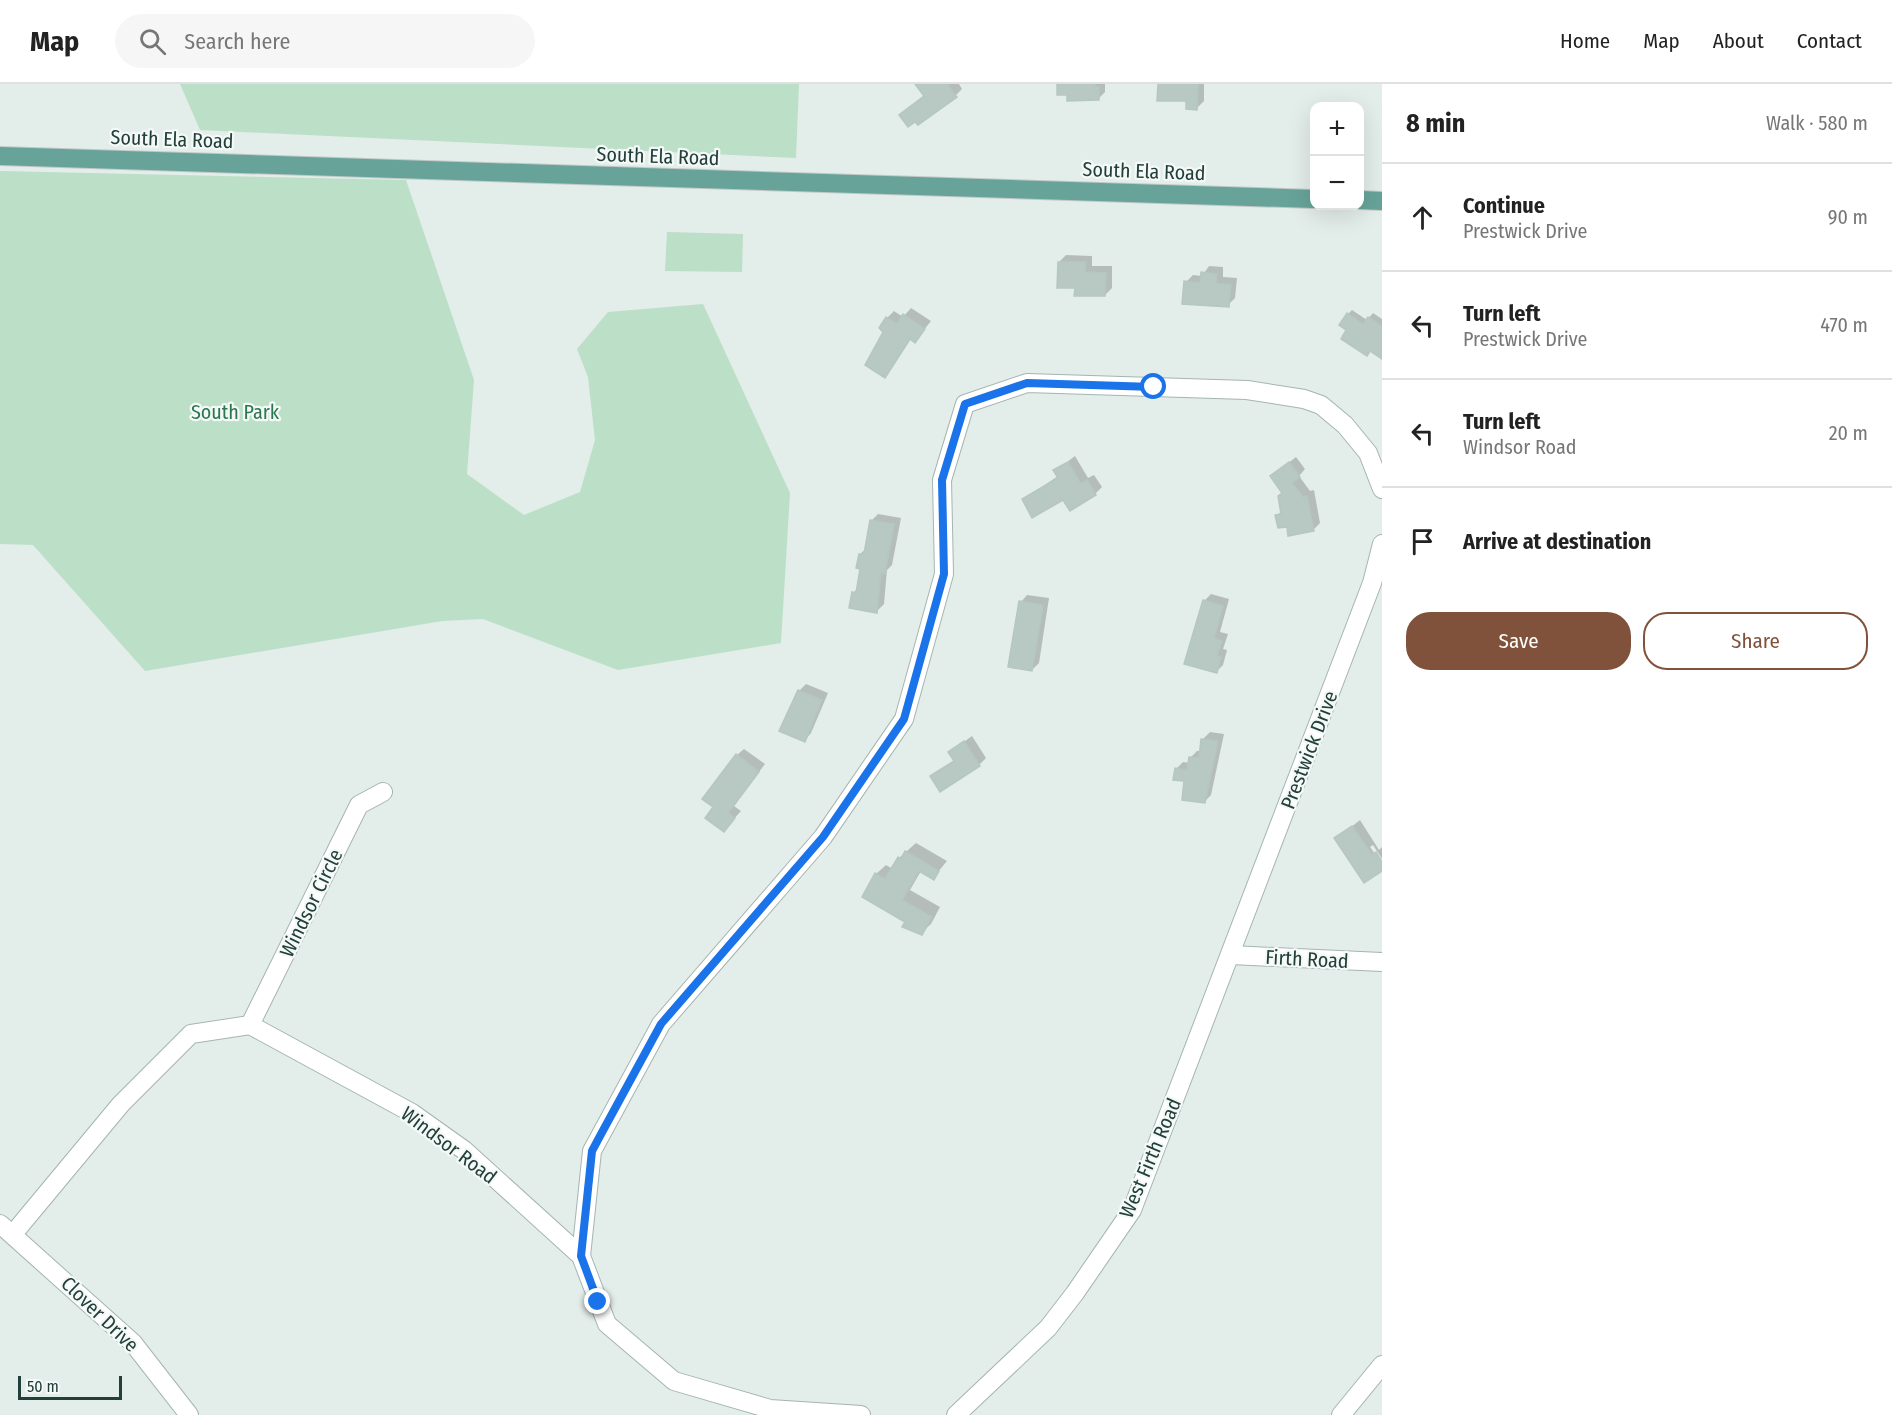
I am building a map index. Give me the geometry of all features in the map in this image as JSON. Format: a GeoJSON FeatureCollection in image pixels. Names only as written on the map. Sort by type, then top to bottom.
{"type":"FeatureCollection","features":[{"type":"Feature","properties":{"kind":"main road","name":"South Ela Road"},"geometry":{"type":"LineString","coordinates":[[0,156],[1310,199]]}},
{"type":"Feature","properties":{"kind":"main road"},"geometry":{"type":"LineString","coordinates":[[1364,200],[1382,201]]}},
{"type":"Feature","properties":{"kind":"street"},"geometry":{"type":"LineString","coordinates":[[581,1256],[592,1151],[661,1024],[823,837],[904,719],[944,574],[942,480],[965,404],[1027,383],[1247,390],[1304,399],[1321,405],[1345,425],[1368,453],[1382,489]]}},
{"type":"Feature","properties":{"kind":"street","name":"Prestwick Drive"},"geometry":{"type":"LineString","coordinates":[[1231,955],[1372,583],[1382,544]]}},
{"type":"Feature","properties":{"kind":"street","name":"Windsor Circle"},"geometry":{"type":"LineString","coordinates":[[250,1026],[359,805],[383,792]]}},
{"type":"Feature","properties":{"kind":"street","name":"Firth Road"},"geometry":{"type":"LineString","coordinates":[[1231,955],[1382,962]]}},
{"type":"Feature","properties":{"kind":"street","name":"West Firth Road"},"geometry":{"type":"LineString","coordinates":[[956,1415],[1048,1328],[1132,1210],[1231,955]]}},
{"type":"Feature","properties":{"kind":"street"},"geometry":{"type":"LineString","coordinates":[[6,1229],[121,1104],[191,1034],[250,1026]]}},
{"type":"Feature","properties":{"kind":"street","name":"Windsor Road"},"geometry":{"type":"LineString","coordinates":[[250,1026],[412,1113],[464,1150],[581,1256],[607,1324],[674,1381],[770,1408],[861,1415]]}},
{"type":"Feature","properties":{"kind":"street","name":"Clover Drive"},"geometry":{"type":"LineString","coordinates":[[6,1229],[133,1342],[189,1415]]}},
{"type":"Feature","properties":{"kind":"street"},"geometry":{"type":"LineString","coordinates":[[1341,1415],[1382,1365]]}},
{"type":"Feature","properties":{"kind":"green space"},"geometry":{"type":"Polygon","coordinates":[[[180,84],[799,84],[796,158],[200,130],[180,84]]]}},
{"type":"Feature","properties":{"kind":"green space","name":"South Park"},"geometry":{"type":"Polygon","coordinates":[[[0,171],[406,180],[474,380],[467,474],[524,515],[580,492],[595,440],[588,377],[577,349],[608,312],[703,304],[790,493],[781,643],[618,670],[483,619],[442,621],[145,671],[33,545],[0,544],[0,171]]]}},
{"type":"Feature","properties":{"kind":"green space"},"geometry":{"type":"Polygon","coordinates":[[[667,232],[743,234],[742,272],[665,271],[667,232]]]}},
{"type":"Feature","properties":{"kind":"building"},"geometry":{"type":"Polygon","coordinates":[[[915,84],[947,84],[957,97],[918,125],[915,122],[908,127],[899,115],[924,96],[915,84]]]}},
{"type":"Feature","properties":{"kind":"building"},"geometry":{"type":"Polygon","coordinates":[[[1057,84],[1095,84],[1095,87],[1099,87],[1099,100],[1067,101],[1067,95],[1057,95],[1057,84]]]}},
{"type":"Feature","properties":{"kind":"building"},"geometry":{"type":"Polygon","coordinates":[[[1158,84],[1198,84],[1197,110],[1186,109],[1186,101],[1157,101],[1158,84]]]}},
{"type":"Feature","properties":{"kind":"building"},"geometry":{"type":"Polygon","coordinates":[[[1058,262],[1086,262],[1085,272],[1106,273],[1105,296],[1074,296],[1075,288],[1057,288],[1058,262]]]}},
{"type":"Feature","properties":{"kind":"building"},"geometry":{"type":"Polygon","coordinates":[[[1201,272],[1217,274],[1216,283],[1231,285],[1229,307],[1182,304],[1184,281],[1200,283],[1201,272]]]}},
{"type":"Feature","properties":{"kind":"building"},"geometry":{"type":"Polygon","coordinates":[[[1347,313],[1363,324],[1368,317],[1382,326],[1382,359],[1370,351],[1367,356],[1341,339],[1346,330],[1339,325],[1347,313]]]}},
{"type":"Feature","properties":{"kind":"building"},"geometry":{"type":"Polygon","coordinates":[[[903,314],[925,329],[915,343],[910,339],[885,378],[865,365],[883,332],[879,328],[886,317],[897,324],[903,314]]]}},
{"type":"Feature","properties":{"kind":"building"},"geometry":{"type":"Polygon","coordinates":[[[1068,462],[1081,484],[1087,480],[1096,495],[1070,511],[1063,500],[1032,518],[1022,499],[1058,478],[1053,470],[1068,462]]]}},
{"type":"Feature","properties":{"kind":"building"},"geometry":{"type":"Polygon","coordinates":[[[1289,462],[1300,477],[1292,483],[1303,497],[1307,496],[1314,531],[1288,536],[1287,527],[1278,528],[1275,515],[1281,514],[1278,496],[1282,493],[1270,476],[1289,462]]]}},
{"type":"Feature","properties":{"kind":"building"},"geometry":{"type":"Polygon","coordinates":[[[870,520],[894,524],[885,574],[881,573],[877,613],[849,608],[852,592],[856,593],[860,569],[856,568],[859,554],[864,554],[870,520]]]}},
{"type":"Feature","properties":{"kind":"building"},"geometry":{"type":"Polygon","coordinates":[[[1203,600],[1223,606],[1214,638],[1222,641],[1217,656],[1221,657],[1217,673],[1184,664],[1203,600]]]}},
{"type":"Feature","properties":{"kind":"building"},"geometry":{"type":"Polygon","coordinates":[[[1019,601],[1043,605],[1032,671],[1008,667],[1019,601]]]}},
{"type":"Feature","properties":{"kind":"building"},"geometry":{"type":"Polygon","coordinates":[[[798,690],[822,700],[805,742],[779,731],[798,690]]]}},
{"type":"Feature","properties":{"kind":"building"},"geometry":{"type":"Polygon","coordinates":[[[1201,739],[1218,741],[1205,803],[1182,800],[1184,781],[1173,780],[1175,768],[1187,770],[1189,757],[1199,758],[1201,739]]]}},
{"type":"Feature","properties":{"kind":"building"},"geometry":{"type":"Polygon","coordinates":[[[964,741],[980,766],[940,792],[930,776],[954,761],[948,752],[964,741]]]}},
{"type":"Feature","properties":{"kind":"building"},"geometry":{"type":"Polygon","coordinates":[[[736,754],[759,772],[728,813],[735,818],[724,832],[705,818],[713,807],[702,799],[736,754]]]}},
{"type":"Feature","properties":{"kind":"building"},"geometry":{"type":"Polygon","coordinates":[[[1352,826],[1372,855],[1376,852],[1382,862],[1382,871],[1364,883],[1334,838],[1352,826]]]}},
{"type":"Feature","properties":{"kind":"building"},"geometry":{"type":"Polygon","coordinates":[[[905,851],[939,871],[934,880],[919,871],[902,900],[932,917],[922,935],[902,927],[905,922],[862,897],[875,873],[885,879],[898,857],[901,859],[905,851]]]}},
{"type":"Feature","properties":{"kind":"route"},"geometry":{"type":"LineString","coordinates":[[598,1302],[581,1256],[592,1151],[661,1024],[823,837],[904,719],[944,574],[942,480],[965,404],[1027,383],[1154,387]]}}]}
